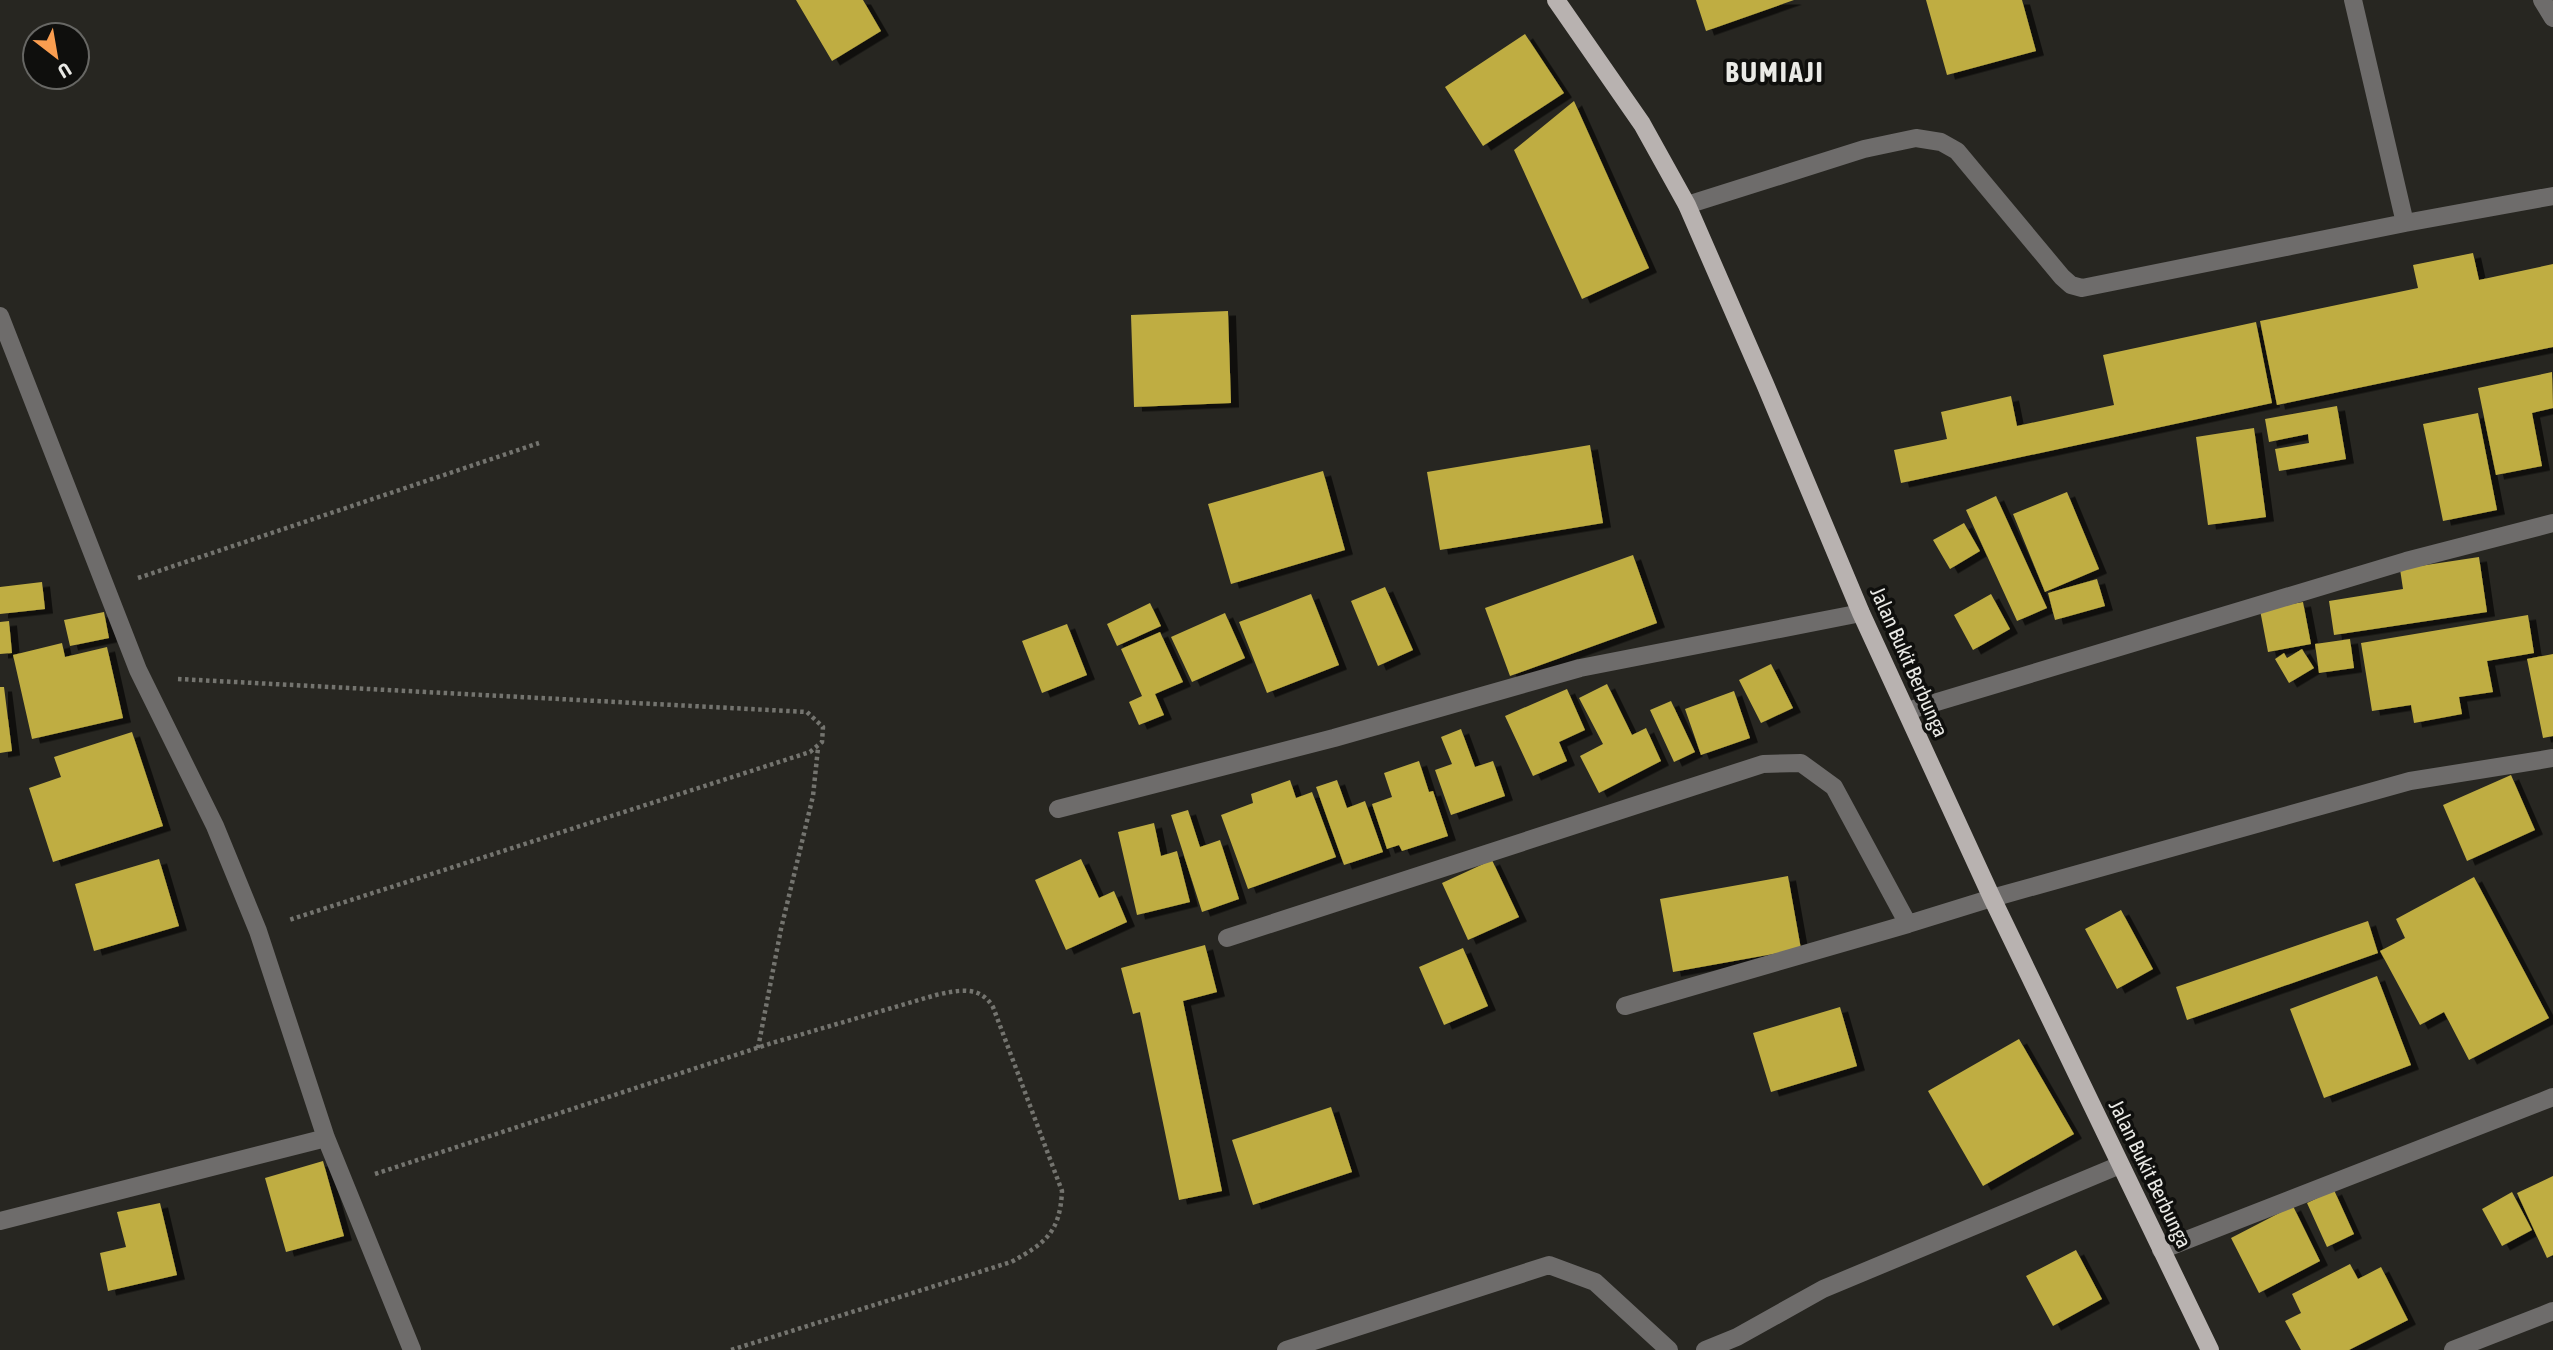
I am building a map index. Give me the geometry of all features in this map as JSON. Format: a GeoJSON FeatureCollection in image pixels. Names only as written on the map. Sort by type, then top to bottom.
{"type":"FeatureCollection","features":[{"type":"Feature","properties":{"kind":"main road","name":"Jalan Bukit Berbunga"},"geometry":{"type":"LineString","coordinates":[[1556,0],[1642,124],[1687,205],[1861,613],[1992,898],[2210,1350]]}},
{"type":"Feature","properties":{"kind":"street"},"geometry":{"type":"LineString","coordinates":[[2353,0],[2405,223]]}},
{"type":"Feature","properties":{"kind":"street"},"geometry":{"type":"LineString","coordinates":[[2542,0],[2553,18]]}},
{"type":"Feature","properties":{"kind":"street"},"geometry":{"type":"LineString","coordinates":[[1687,205],[1864,149],[1916,138],[1941,142],[1957,151],[2062,277],[2071,285],[2082,288],[2553,196]]}},
{"type":"Feature","properties":{"kind":"street"},"geometry":{"type":"LineString","coordinates":[[0,316],[140,673],[215,826],[258,931],[326,1138],[412,1350]]}},
{"type":"Feature","properties":{"kind":"street"},"geometry":{"type":"LineString","coordinates":[[1907,711],[2406,561],[2553,523]]}},
{"type":"Feature","properties":{"kind":"street"},"geometry":{"type":"LineString","coordinates":[[1058,809],[1334,738],[1580,668],[1861,613]]}},
{"type":"Feature","properties":{"kind":"street"},"geometry":{"type":"LineString","coordinates":[[1625,1006],[1992,898],[2410,781],[2553,758]]}},
{"type":"Feature","properties":{"kind":"street"},"geometry":{"type":"LineString","coordinates":[[1227,938],[1763,764],[1801,763],[1834,787],[1908,924]]}},
{"type":"Feature","properties":{"kind":"street"},"geometry":{"type":"LineString","coordinates":[[2161,1250],[2553,1097]]}},
{"type":"Feature","properties":{"kind":"street"},"geometry":{"type":"LineString","coordinates":[[0,1221],[326,1138]]}},
{"type":"Feature","properties":{"kind":"street"},"geometry":{"type":"LineString","coordinates":[[1705,1350],[1737,1337],[1823,1289],[2120,1165]]}},
{"type":"Feature","properties":{"kind":"street"},"geometry":{"type":"LineString","coordinates":[[1286,1350],[1549,1265],[1595,1282],[1669,1350]]}},
{"type":"Feature","properties":{"kind":"street"},"geometry":{"type":"LineString","coordinates":[[2453,1350],[2553,1311]]}},
{"type":"Feature","properties":{"kind":"path"},"geometry":{"type":"LineString","coordinates":[[106,589],[538,443]]}},
{"type":"Feature","properties":{"kind":"path"},"geometry":{"type":"LineString","coordinates":[[140,673],[807,712],[823,727],[824,734],[818,747],[813,796],[781,929],[758,1048]]}},
{"type":"Feature","properties":{"kind":"path"},"geometry":{"type":"LineString","coordinates":[[258,931],[810,752],[818,747]]}},
{"type":"Feature","properties":{"kind":"path"},"geometry":{"type":"LineString","coordinates":[[344,1184],[758,1048],[936,995],[961,989],[977,992],[987,998],[993,1007],[1062,1191],[1060,1216],[1051,1233],[1034,1250],[1011,1262],[731,1350]]}},
{"type":"Feature","properties":{"kind":"building"},"geometry":{"type":"Polygon","coordinates":[[[796,0],[863,0],[881,31],[832,61],[796,0]]]}},
{"type":"Feature","properties":{"kind":"building"},"geometry":{"type":"Polygon","coordinates":[[[1696,0],[1794,0],[1706,31],[1696,0]]]}},
{"type":"Feature","properties":{"kind":"building"},"geometry":{"type":"Polygon","coordinates":[[[1926,0],[2022,0],[2036,51],[1947,75],[1926,0]]]}},
{"type":"Feature","properties":{"kind":"building"},"geometry":{"type":"Polygon","coordinates":[[[1525,34],[1564,93],[1483,146],[1445,87],[1525,34]]]}},
{"type":"Feature","properties":{"kind":"building"},"geometry":{"type":"Polygon","coordinates":[[[1574,101],[1649,268],[1582,299],[1514,150],[1574,101]]]}},
{"type":"Feature","properties":{"kind":"building"},"geometry":{"type":"Polygon","coordinates":[[[2473,253],[2479,280],[2553,264],[2553,347],[2277,405],[2260,321],[2418,288],[2413,265],[2473,253]]]}},
{"type":"Feature","properties":{"kind":"building"},"geometry":{"type":"Polygon","coordinates":[[[1228,311],[1231,403],[1134,407],[1131,315],[1228,311]]]}},
{"type":"Feature","properties":{"kind":"building"},"geometry":{"type":"Polygon","coordinates":[[[2256,322],[2272,403],[1901,483],[1894,450],[1947,439],[1941,412],[2011,396],[2017,426],[2114,405],[2103,355],[2256,322]]]}},
{"type":"Feature","properties":{"kind":"building"},"geometry":{"type":"Polygon","coordinates":[[[2552,372],[2553,408],[2532,413],[2542,466],[2496,475],[2478,388],[2552,372]]]}},
{"type":"Feature","properties":{"kind":"building"},"geometry":{"type":"Polygon","coordinates":[[[2337,406],[2346,459],[2279,471],[2275,449],[2309,443],[2308,434],[2269,442],[2265,419],[2337,406]]]}},
{"type":"Feature","properties":{"kind":"building"},"geometry":{"type":"Polygon","coordinates":[[[2478,413],[2497,510],[2443,521],[2423,424],[2478,413]]]}},
{"type":"Feature","properties":{"kind":"building"},"geometry":{"type":"Polygon","coordinates":[[[2254,428],[2266,517],[2208,525],[2196,437],[2254,428]]]}},
{"type":"Feature","properties":{"kind":"building"},"geometry":{"type":"Polygon","coordinates":[[[1590,445],[1603,523],[1440,550],[1427,472],[1590,445]]]}},
{"type":"Feature","properties":{"kind":"building"},"geometry":{"type":"Polygon","coordinates":[[[1323,471],[1345,550],[1231,584],[1208,504],[1323,471]]]}},
{"type":"Feature","properties":{"kind":"building"},"geometry":{"type":"Polygon","coordinates":[[[2067,492],[2099,569],[2045,592],[2013,514],[2067,492]]]}},
{"type":"Feature","properties":{"kind":"building"},"geometry":{"type":"Polygon","coordinates":[[[1996,496],[2047,608],[2017,621],[1966,510],[1996,496]]]}},
{"type":"Feature","properties":{"kind":"building"},"geometry":{"type":"Polygon","coordinates":[[[1964,523],[1980,551],[1950,569],[1933,540],[1964,523]]]}},
{"type":"Feature","properties":{"kind":"building"},"geometry":{"type":"Polygon","coordinates":[[[1633,555],[1657,623],[1510,676],[1485,608],[1633,555]]]}},
{"type":"Feature","properties":{"kind":"building"},"geometry":{"type":"Polygon","coordinates":[[[2479,557],[2487,612],[2334,635],[2329,601],[2403,589],[2400,569],[2479,557]]]}},
{"type":"Feature","properties":{"kind":"building"},"geometry":{"type":"Polygon","coordinates":[[[2097,579],[2105,606],[2055,620],[2048,593],[2097,579]]]}},
{"type":"Feature","properties":{"kind":"building"},"geometry":{"type":"Polygon","coordinates":[[[42,582],[45,609],[0,614],[0,587],[42,582]]]}},
{"type":"Feature","properties":{"kind":"building"},"geometry":{"type":"Polygon","coordinates":[[[1385,587],[1413,650],[1378,666],[1351,601],[1385,587]]]}},
{"type":"Feature","properties":{"kind":"building"},"geometry":{"type":"Polygon","coordinates":[[[1311,594],[1339,665],[1267,693],[1239,622],[1311,594]]]}},
{"type":"Feature","properties":{"kind":"building"},"geometry":{"type":"Polygon","coordinates":[[[1991,594],[2010,629],[1973,650],[1954,615],[1991,594]]]}},
{"type":"Feature","properties":{"kind":"building"},"geometry":{"type":"Polygon","coordinates":[[[2303,602],[2311,644],[2268,652],[2260,610],[2303,602]]]}},
{"type":"Feature","properties":{"kind":"building"},"geometry":{"type":"Polygon","coordinates":[[[1150,603],[1161,626],[1117,646],[1107,624],[1150,603]]]}},
{"type":"Feature","properties":{"kind":"building"},"geometry":{"type":"Polygon","coordinates":[[[104,612],[109,638],[70,646],[64,620],[104,612]]]}},
{"type":"Feature","properties":{"kind":"building"},"geometry":{"type":"Polygon","coordinates":[[[1225,613],[1245,658],[1192,682],[1171,637],[1225,613]]]}},
{"type":"Feature","properties":{"kind":"building"},"geometry":{"type":"Polygon","coordinates":[[[2528,615],[2534,653],[2487,661],[2493,692],[2459,697],[2462,714],[2414,723],[2411,705],[2372,711],[2361,643],[2528,615]]]}},
{"type":"Feature","properties":{"kind":"building"},"geometry":{"type":"Polygon","coordinates":[[[9,621],[12,653],[0,654],[0,622],[9,621]]]}},
{"type":"Feature","properties":{"kind":"building"},"geometry":{"type":"Polygon","coordinates":[[[1067,624],[1087,675],[1042,693],[1022,641],[1067,624]]]}},
{"type":"Feature","properties":{"kind":"building"},"geometry":{"type":"Polygon","coordinates":[[[1160,632],[1183,682],[1155,694],[1164,715],[1139,725],[1129,702],[1142,696],[1121,649],[1160,632]]]}},
{"type":"Feature","properties":{"kind":"building"},"geometry":{"type":"Polygon","coordinates":[[[2350,639],[2354,668],[2319,673],[2315,644],[2350,639]]]}},
{"type":"Feature","properties":{"kind":"building"},"geometry":{"type":"Polygon","coordinates":[[[62,643],[65,657],[107,647],[123,718],[32,739],[13,655],[62,643]]]}},
{"type":"Feature","properties":{"kind":"building"},"geometry":{"type":"Polygon","coordinates":[[[2302,649],[2314,668],[2289,683],[2275,659],[2284,653],[2287,658],[2302,649]]]}},
{"type":"Feature","properties":{"kind":"building"},"geometry":{"type":"Polygon","coordinates":[[[2553,654],[2553,736],[2543,738],[2527,659],[2553,654]]]}},
{"type":"Feature","properties":{"kind":"building"},"geometry":{"type":"Polygon","coordinates":[[[1771,664],[1793,708],[1761,723],[1739,680],[1771,664]]]}},
{"type":"Feature","properties":{"kind":"building"},"geometry":{"type":"Polygon","coordinates":[[[1607,684],[1632,735],[1646,728],[1661,761],[1599,793],[1580,756],[1603,744],[1579,698],[1607,684]]]}},
{"type":"Feature","properties":{"kind":"building"},"geometry":{"type":"Polygon","coordinates":[[[0,687],[4,687],[12,751],[0,753],[0,687]]]}},
{"type":"Feature","properties":{"kind":"building"},"geometry":{"type":"Polygon","coordinates":[[[1567,689],[1585,730],[1559,742],[1567,761],[1533,776],[1505,716],[1567,689]]]}},
{"type":"Feature","properties":{"kind":"building"},"geometry":{"type":"Polygon","coordinates":[[[1734,691],[1750,738],[1701,755],[1685,709],[1734,691]]]}},
{"type":"Feature","properties":{"kind":"building"},"geometry":{"type":"Polygon","coordinates":[[[1671,701],[1695,752],[1674,762],[1650,710],[1671,701]]]}},
{"type":"Feature","properties":{"kind":"building"},"geometry":{"type":"Polygon","coordinates":[[[1461,729],[1475,767],[1493,761],[1505,796],[1451,815],[1435,770],[1452,764],[1441,737],[1461,729]]]}},
{"type":"Feature","properties":{"kind":"building"},"geometry":{"type":"Polygon","coordinates":[[[132,732],[163,826],[53,862],[29,788],[61,777],[54,757],[132,732]]]}},
{"type":"Feature","properties":{"kind":"building"},"geometry":{"type":"Polygon","coordinates":[[[1419,761],[1429,792],[1433,791],[1448,836],[1402,851],[1399,845],[1387,849],[1372,804],[1392,797],[1384,773],[1419,761]]]}},
{"type":"Feature","properties":{"kind":"building"},"geometry":{"type":"Polygon","coordinates":[[[2511,775],[2535,830],[2467,861],[2443,805],[2511,775]]]}},
{"type":"Feature","properties":{"kind":"building"},"geometry":{"type":"Polygon","coordinates":[[[1290,780],[1296,798],[1312,792],[1336,857],[1248,889],[1221,815],[1253,803],[1251,794],[1290,780]]]}},
{"type":"Feature","properties":{"kind":"building"},"geometry":{"type":"Polygon","coordinates":[[[1337,780],[1347,808],[1365,801],[1383,852],[1344,865],[1316,787],[1337,780]]]}},
{"type":"Feature","properties":{"kind":"building"},"geometry":{"type":"Polygon","coordinates":[[[1188,810],[1200,847],[1220,840],[1239,899],[1202,912],[1171,815],[1188,810]]]}},
{"type":"Feature","properties":{"kind":"building"},"geometry":{"type":"Polygon","coordinates":[[[1154,823],[1161,856],[1177,851],[1190,902],[1137,915],[1118,832],[1154,823]]]}},
{"type":"Feature","properties":{"kind":"building"},"geometry":{"type":"Polygon","coordinates":[[[159,859],[179,926],[94,951],[75,884],[159,859]]]}},
{"type":"Feature","properties":{"kind":"building"},"geometry":{"type":"Polygon","coordinates":[[[1081,859],[1099,898],[1114,891],[1127,922],[1066,950],[1035,880],[1081,859]]]}},
{"type":"Feature","properties":{"kind":"building"},"geometry":{"type":"Polygon","coordinates":[[[1492,860],[1519,917],[1468,940],[1442,883],[1492,860]]]}},
{"type":"Feature","properties":{"kind":"building"},"geometry":{"type":"Polygon","coordinates":[[[1788,876],[1801,949],[1673,972],[1660,899],[1788,876]]]}},
{"type":"Feature","properties":{"kind":"building"},"geometry":{"type":"Polygon","coordinates":[[[2474,877],[2549,1018],[2469,1060],[2444,1012],[2420,1025],[2380,951],[2405,938],[2396,919],[2474,877]]]}},
{"type":"Feature","properties":{"kind":"building"},"geometry":{"type":"Polygon","coordinates":[[[2121,910],[2153,969],[2117,989],[2085,929],[2121,910]]]}},
{"type":"Feature","properties":{"kind":"building"},"geometry":{"type":"Polygon","coordinates":[[[2368,921],[2378,953],[2187,1020],[2176,987],[2368,921]]]}},
{"type":"Feature","properties":{"kind":"building"},"geometry":{"type":"Polygon","coordinates":[[[1205,945],[1217,992],[1183,1001],[1222,1191],[1179,1200],[1140,1012],[1133,1014],[1121,968],[1205,945]]]}},
{"type":"Feature","properties":{"kind":"building"},"geometry":{"type":"Polygon","coordinates":[[[1463,948],[1488,1006],[1444,1025],[1419,967],[1463,948]]]}},
{"type":"Feature","properties":{"kind":"building"},"geometry":{"type":"Polygon","coordinates":[[[2377,976],[2411,1065],[2324,1098],[2290,1009],[2377,976]]]}},
{"type":"Feature","properties":{"kind":"building"},"geometry":{"type":"Polygon","coordinates":[[[1840,1007],[1857,1066],[1771,1092],[1753,1033],[1840,1007]]]}},
{"type":"Feature","properties":{"kind":"building"},"geometry":{"type":"Polygon","coordinates":[[[2019,1039],[2074,1134],[1983,1186],[1928,1091],[2019,1039]]]}},
{"type":"Feature","properties":{"kind":"building"},"geometry":{"type":"Polygon","coordinates":[[[1331,1107],[1352,1172],[1253,1205],[1232,1140],[1331,1107]]]}},
{"type":"Feature","properties":{"kind":"building"},"geometry":{"type":"Polygon","coordinates":[[[323,1161],[344,1236],[286,1252],[265,1178],[323,1161]]]}},
{"type":"Feature","properties":{"kind":"building"},"geometry":{"type":"Polygon","coordinates":[[[2553,1176],[2553,1255],[2547,1258],[2517,1193],[2553,1176]]]}},
{"type":"Feature","properties":{"kind":"building"},"geometry":{"type":"Polygon","coordinates":[[[2334,1190],[2354,1234],[2327,1247],[2307,1203],[2334,1190]]]}},
{"type":"Feature","properties":{"kind":"building"},"geometry":{"type":"Polygon","coordinates":[[[2512,1192],[2532,1230],[2502,1246],[2482,1209],[2512,1192]]]}},
{"type":"Feature","properties":{"kind":"building"},"geometry":{"type":"Polygon","coordinates":[[[160,1203],[177,1275],[108,1291],[100,1253],[126,1247],[117,1212],[160,1203]]]}},
{"type":"Feature","properties":{"kind":"building"},"geometry":{"type":"Polygon","coordinates":[[[2293,1206],[2320,1261],[2259,1293],[2231,1238],[2293,1206]]]}},
{"type":"Feature","properties":{"kind":"building"},"geometry":{"type":"Polygon","coordinates":[[[2076,1250],[2102,1299],[2053,1326],[2026,1276],[2076,1250]]]}},
{"type":"Feature","properties":{"kind":"building"},"geometry":{"type":"Polygon","coordinates":[[[2350,1264],[2358,1279],[2381,1267],[2408,1320],[2349,1350],[2301,1350],[2285,1321],[2301,1313],[2292,1294],[2350,1264]]]}},
{"type":"Feature","properties":{"kind":"district","name":"BUMIAJI"},"geometry":{"type":"Point","coordinates":[1775,72]}}]}
